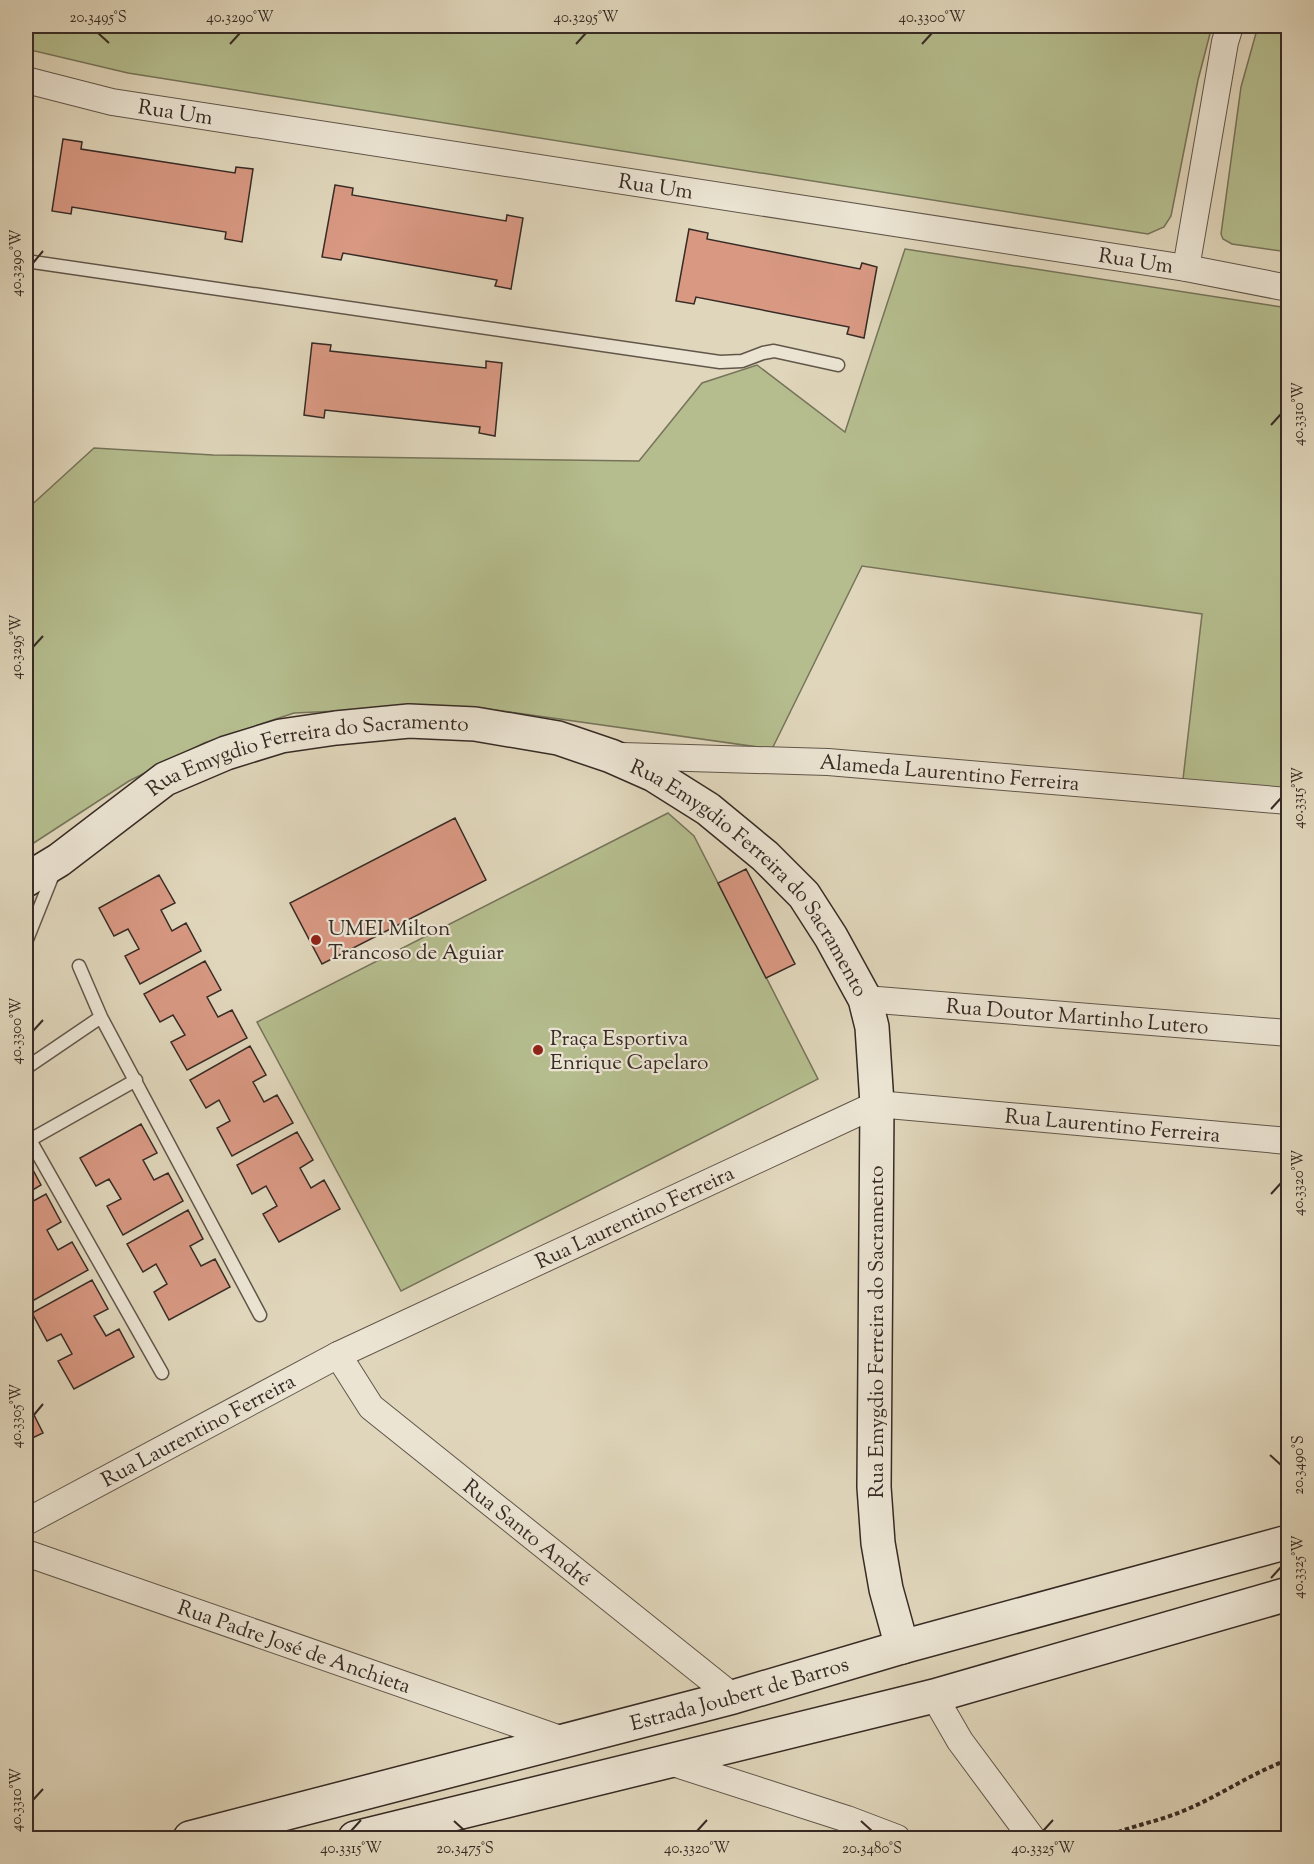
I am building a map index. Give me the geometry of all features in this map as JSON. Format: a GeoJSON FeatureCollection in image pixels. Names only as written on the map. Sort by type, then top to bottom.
{"type":"FeatureCollection","features":[{"type":"Feature","properties":{"kind":"main road","name":"Rua Emygdio Ferreira do Sacramento"},"geometry":{"type":"LineString","coordinates":[[26,880],[59,860],[165,779],[226,753],[281,736],[409,721],[475,724],[558,738],[611,756],[654,775],[708,809],[765,856],[804,895],[831,937],[865,999],[872,1027],[877,1104],[874,1486],[878,1543],[886,1589],[902,1647]]}},
{"type":"Feature","properties":{"kind":"main road","name":"Estrada Joubert de Barros"},"geometry":{"type":"LineString","coordinates":[[209,1836],[563,1740],[733,1697],[902,1647],[1288,1542]]}},
{"type":"Feature","properties":{"kind":"main road"},"geometry":{"type":"LineString","coordinates":[[355,1839],[934,1696],[1288,1594]]}},
{"type":"Feature","properties":{"kind":"street"},"geometry":{"type":"LineString","coordinates":[[1186,268],[1225,42],[1230,26]]}},
{"type":"Feature","properties":{"kind":"street","name":"Rua Um"},"geometry":{"type":"LineString","coordinates":[[26,80],[112,102],[1186,268],[1288,288]]}},
{"type":"Feature","properties":{"kind":"street","name":"Alameda Laurentino Ferreira"},"geometry":{"type":"LineString","coordinates":[[611,756],[828,762],[1288,801]]}},
{"type":"Feature","properties":{"kind":"street","name":"Rua Doutor Martinho Lutero"},"geometry":{"type":"LineString","coordinates":[[865,999],[1288,1033]]}},
{"type":"Feature","properties":{"kind":"street","name":"Rua Laurentino Ferreira"},"geometry":{"type":"LineString","coordinates":[[26,1522],[338,1355],[877,1104],[1288,1141]]}},
{"type":"Feature","properties":{"kind":"street","name":"Rua Santo André"},"geometry":{"type":"LineString","coordinates":[[338,1355],[371,1407],[733,1697]]}},
{"type":"Feature","properties":{"kind":"street","name":"Rua Padre José de Anchieta"},"geometry":{"type":"LineString","coordinates":[[26,1553],[563,1740]]}},
{"type":"Feature","properties":{"kind":"street"},"geometry":{"type":"LineString","coordinates":[[934,1696],[960,1741],[1032,1839]]}},
{"type":"Feature","properties":{"kind":"street"},"geometry":{"type":"LineString","coordinates":[[670,1762],[844,1829],[897,1839]]}},
{"type":"Feature","properties":{"kind":"lane"},"geometry":{"type":"LineString","coordinates":[[26,261],[720,362],[742,361],[774,351],[838,365]]}},
{"type":"Feature","properties":{"kind":"lane"},"geometry":{"type":"LineString","coordinates":[[26,942],[59,860]]}},
{"type":"Feature","properties":{"kind":"lane"},"geometry":{"type":"LineString","coordinates":[[79,966],[101,1017],[260,1315]]}},
{"type":"Feature","properties":{"kind":"lane"},"geometry":{"type":"LineString","coordinates":[[26,1068],[101,1017]]}},
{"type":"Feature","properties":{"kind":"lane"},"geometry":{"type":"LineString","coordinates":[[136,1080],[27,1137],[162,1373]]}},
{"type":"Feature","properties":{"kind":"path"},"geometry":{"type":"LineString","coordinates":[[1104,1839],[1117,1832],[1181,1812],[1210,1799],[1265,1768],[1288,1760]]}},
{"type":"Feature","properties":{"kind":"green space"},"geometry":{"type":"Polygon","coordinates":[[[26,26],[1212,26],[1198,80],[1171,216],[1164,227],[1148,234],[128,73],[26,49],[26,26]]]}},
{"type":"Feature","properties":{"kind":"green space"},"geometry":{"type":"Polygon","coordinates":[[[1258,26],[1288,26],[1288,252],[1232,244],[1223,239],[1221,234],[1241,87],[1258,26]]]}},
{"type":"Feature","properties":{"kind":"green space"},"geometry":{"type":"Polygon","coordinates":[[[905,249],[1288,308],[1288,794],[1182,788],[1202,614],[862,566],[772,749],[481,708],[294,713],[204,743],[129,781],[26,848],[26,510],[94,448],[213,455],[639,461],[702,383],[757,365],[845,432],[905,249]]]}},
{"type":"Feature","properties":{"kind":"green space","name":"Praça Esportiva Enrique Capelaro"},"geometry":{"type":"Polygon","coordinates":[[[668,813],[694,836],[818,1079],[401,1291],[257,1022],[668,813]]]}},
{"type":"Feature","properties":{"kind":"building"},"geometry":{"type":"Polygon","coordinates":[[[63,139],[82,142],[81,149],[235,173],[236,167],[253,169],[242,242],[225,239],[226,232],[72,207],[71,214],[52,211],[63,139]]]}},
{"type":"Feature","properties":{"kind":"building"},"geometry":{"type":"Polygon","coordinates":[[[335,185],[353,188],[352,195],[506,221],[507,215],[523,218],[511,289],[495,286],[497,280],[343,253],[341,260],[322,257],[335,185]]]}},
{"type":"Feature","properties":{"kind":"building"},"geometry":{"type":"Polygon","coordinates":[[[689,229],[708,233],[707,239],[860,269],[862,263],[877,267],[864,338],[847,334],[849,327],[696,297],[694,304],[676,301],[689,229]]]}},
{"type":"Feature","properties":{"kind":"building"},"geometry":{"type":"Polygon","coordinates":[[[312,343],[331,345],[330,351],[486,368],[486,361],[502,363],[495,436],[479,433],[480,427],[325,410],[324,418],[304,415],[312,343]]]}},
{"type":"Feature","properties":{"kind":"building"},"geometry":{"type":"Polygon","coordinates":[[[455,818],[486,880],[322,964],[290,903],[455,818]]]}},
{"type":"Feature","properties":{"kind":"building"},"geometry":{"type":"Polygon","coordinates":[[[746,869],[795,964],[766,978],[718,883],[746,869]]]}},
{"type":"Feature","properties":{"kind":"building"},"geometry":{"type":"Polygon","coordinates":[[[159,875],[175,903],[161,910],[172,931],[186,923],[201,951],[140,984],[125,956],[139,949],[128,929],[114,936],[99,908],[159,875]]]}},
{"type":"Feature","properties":{"kind":"building"},"geometry":{"type":"Polygon","coordinates":[[[205,961],[221,990],[207,997],[218,1017],[232,1010],[247,1038],[187,1070],[171,1042],[185,1035],[173,1015],[160,1022],[144,994],[205,961]]]}},
{"type":"Feature","properties":{"kind":"building"},"geometry":{"type":"Polygon","coordinates":[[[250,1046],[266,1075],[253,1082],[264,1102],[277,1095],[293,1123],[232,1156],[217,1128],[230,1121],[219,1100],[206,1108],[190,1080],[250,1046]]]}},
{"type":"Feature","properties":{"kind":"building"},"geometry":{"type":"Polygon","coordinates":[[[141,1124],[157,1153],[143,1160],[154,1180],[168,1173],[183,1201],[123,1235],[107,1206],[121,1199],[109,1179],[96,1186],[80,1158],[141,1124]]]}},
{"type":"Feature","properties":{"kind":"building"},"geometry":{"type":"Polygon","coordinates":[[[297,1132],[313,1160],[300,1168],[311,1188],[324,1180],[340,1209],[279,1242],[263,1214],[277,1206],[266,1186],[252,1194],[237,1165],[297,1132]]]}},
{"type":"Feature","properties":{"kind":"building"},"geometry":{"type":"Polygon","coordinates":[[[26,1157],[41,1185],[26,1194],[26,1157]]]}},
{"type":"Feature","properties":{"kind":"building"},"geometry":{"type":"Polygon","coordinates":[[[46,1194],[61,1222],[47,1230],[58,1250],[72,1242],[88,1270],[27,1304],[26,1205],[46,1194]]]}},
{"type":"Feature","properties":{"kind":"building"},"geometry":{"type":"Polygon","coordinates":[[[188,1210],[203,1239],[190,1246],[201,1266],[215,1259],[230,1287],[169,1320],[154,1292],[167,1284],[156,1264],[143,1272],[127,1244],[188,1210]]]}},
{"type":"Feature","properties":{"kind":"building"},"geometry":{"type":"Polygon","coordinates":[[[92,1280],[108,1309],[94,1316],[106,1336],[119,1329],[134,1357],[74,1389],[58,1361],[72,1354],[61,1334],[47,1341],[32,1313],[92,1280]]]}},
{"type":"Feature","properties":{"kind":"building"},"geometry":{"type":"Polygon","coordinates":[[[26,1399],[43,1433],[26,1441],[26,1399]]]}},
{"type":"Feature","properties":{"kind":"place","name":"UMEI Milton Trancoso de Aguiar"},"geometry":{"type":"Point","coordinates":[316,940]}},
{"type":"Feature","properties":{"kind":"place","name":"Praça Esportiva Enrique Capelaro"},"geometry":{"type":"Point","coordinates":[538,1050]}}]}
